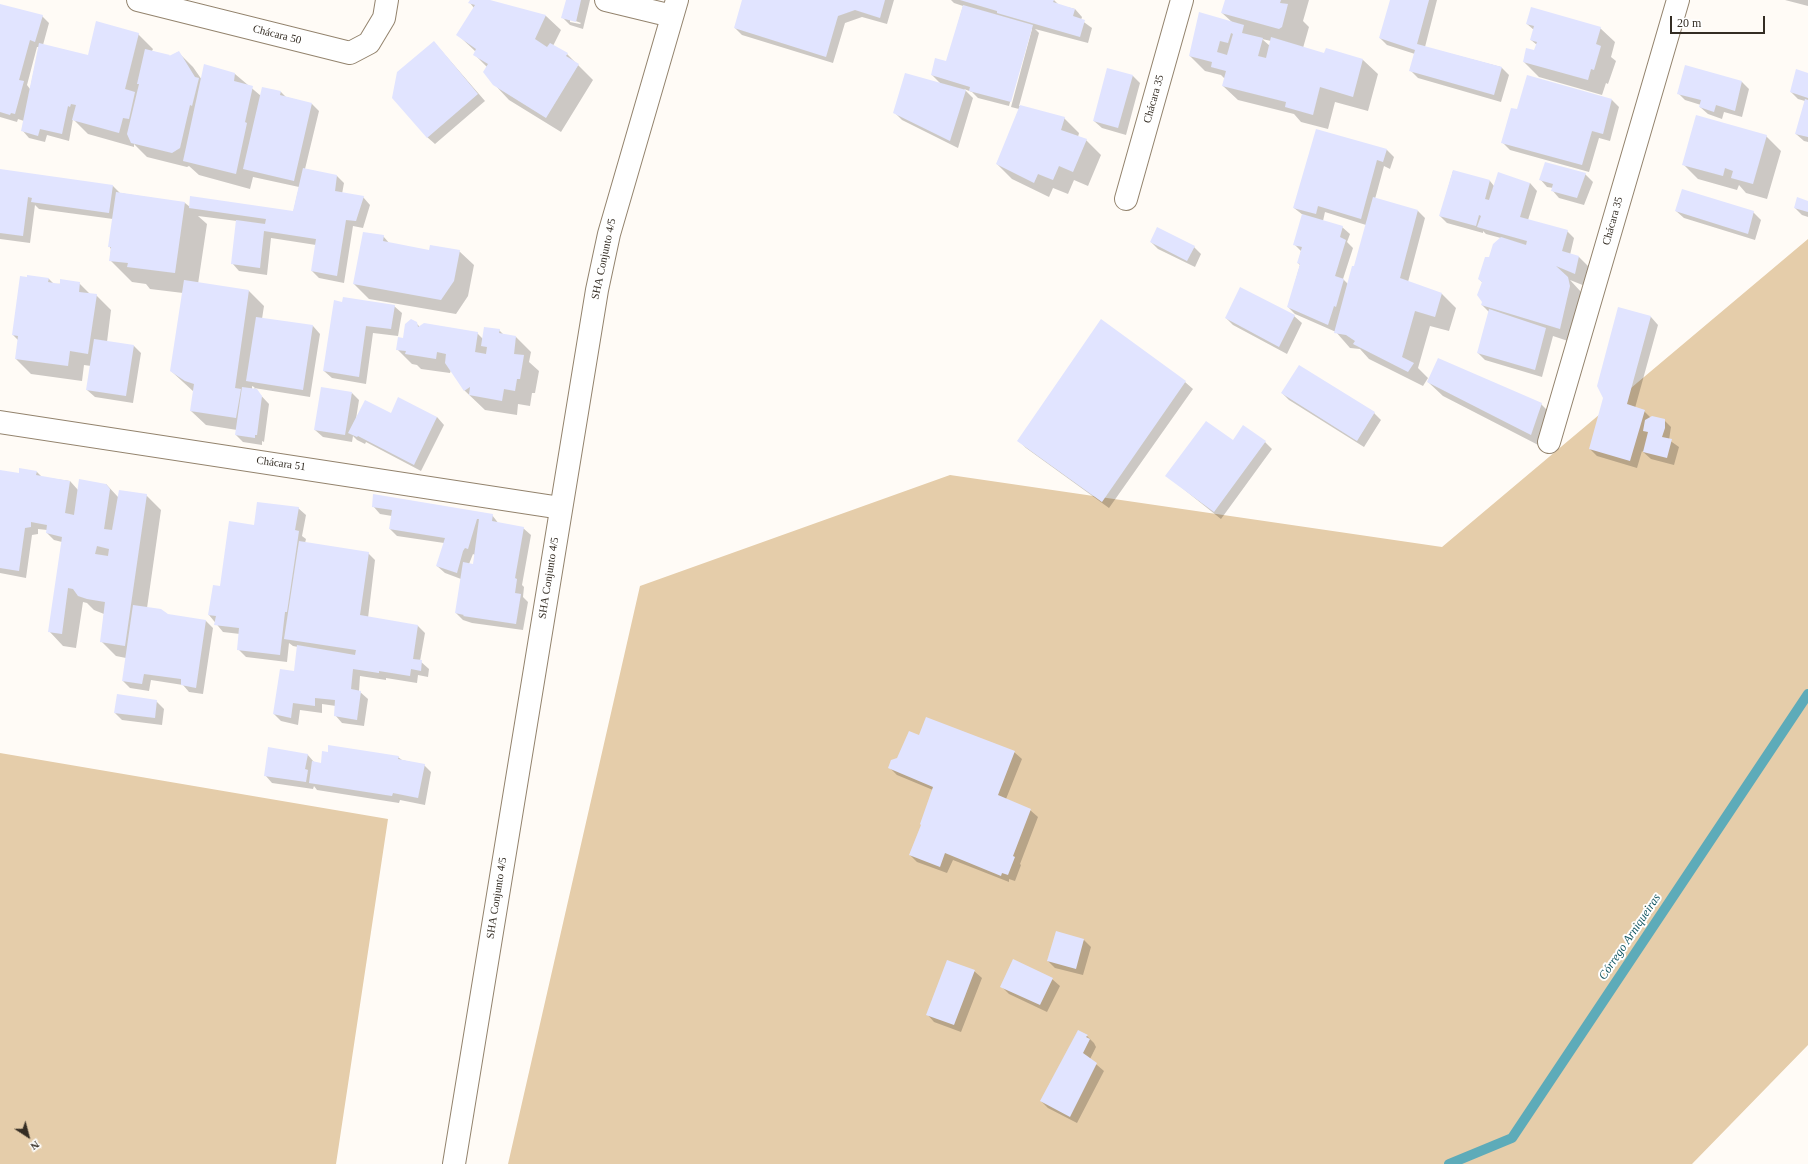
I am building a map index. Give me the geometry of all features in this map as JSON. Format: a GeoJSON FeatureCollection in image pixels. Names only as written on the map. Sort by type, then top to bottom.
{"type":"FeatureCollection","features":[{"type":"Feature","properties":{"kind":"street","name":"Chácara 50"},"geometry":{"type":"LineString","coordinates":[[138,0],[350,53],[369,43],[384,18],[387,0]]}},
{"type":"Feature","properties":{"kind":"street"},"geometry":{"type":"LineString","coordinates":[[606,0],[674,8]]}},
{"type":"Feature","properties":{"kind":"street","name":"Chácara 35"},"geometry":{"type":"LineString","coordinates":[[1126,199],[1182,0]]}},
{"type":"Feature","properties":{"kind":"street","name":"Chácara 35"},"geometry":{"type":"LineString","coordinates":[[1549,442],[1678,0]]}},
{"type":"Feature","properties":{"kind":"street","name":"SHA Conjunto 4/5"},"geometry":{"type":"LineString","coordinates":[[454,1164],[597,290],[609,234],[674,8]]}},
{"type":"Feature","properties":{"kind":"street","name":"Chácara 51"},"geometry":{"type":"LineString","coordinates":[[0,422],[561,508]]}},
{"type":"Feature","properties":{"kind":"shaded area"},"geometry":{"type":"Polygon","coordinates":[[[1808,239],[1808,1045],[1692,1164],[508,1164],[640,586],[950,475],[1442,547],[1808,239]]]}},
{"type":"Feature","properties":{"kind":"shaded area"},"geometry":{"type":"Polygon","coordinates":[[[0,753],[388,819],[336,1164],[0,1164],[0,753]]]}},
{"type":"Feature","properties":{"kind":"building"},"geometry":{"type":"Polygon","coordinates":[[[470,0],[490,0],[546,15],[535,39],[547,47],[550,43],[568,53],[566,56],[579,64],[546,118],[493,85],[483,72],[488,64],[473,55],[476,49],[456,35],[475,5],[468,3],[470,0]]]}},
{"type":"Feature","properties":{"kind":"building"},"geometry":{"type":"Polygon","coordinates":[[[566,0],[581,0],[576,22],[561,18],[566,0]]]}},
{"type":"Feature","properties":{"kind":"building"},"geometry":{"type":"Polygon","coordinates":[[[742,0],[885,0],[880,18],[855,10],[838,16],[826,57],[734,28],[742,0]]]}},
{"type":"Feature","properties":{"kind":"building"},"geometry":{"type":"Polygon","coordinates":[[[960,0],[1054,0],[1053,2],[1075,9],[1073,16],[1085,20],[1080,37],[997,13],[997,11],[960,0]]]}},
{"type":"Feature","properties":{"kind":"building"},"geometry":{"type":"Polygon","coordinates":[[[1225,0],[1281,0],[1280,3],[1288,4],[1282,27],[1279,29],[1221,13],[1225,0]]]}},
{"type":"Feature","properties":{"kind":"building"},"geometry":{"type":"Polygon","coordinates":[[[1390,0],[1429,0],[1417,44],[1502,67],[1494,95],[1409,71],[1415,50],[1379,38],[1390,0]]]}},
{"type":"Feature","properties":{"kind":"building"},"geometry":{"type":"Polygon","coordinates":[[[0,4],[43,15],[35,42],[30,40],[19,80],[24,81],[15,114],[11,113],[10,115],[0,112],[0,4]]]}},
{"type":"Feature","properties":{"kind":"building"},"geometry":{"type":"Polygon","coordinates":[[[963,5],[1033,25],[1011,102],[969,91],[970,87],[931,75],[935,58],[946,61],[963,5]]]}},
{"type":"Feature","properties":{"kind":"building"},"geometry":{"type":"Polygon","coordinates":[[[1531,7],[1601,27],[1596,44],[1601,46],[1594,70],[1591,69],[1588,80],[1523,62],[1526,48],[1534,50],[1537,42],[1530,40],[1534,26],[1526,24],[1531,7]]]}},
{"type":"Feature","properties":{"kind":"building"},"geometry":{"type":"Polygon","coordinates":[[[1199,12],[1244,25],[1242,33],[1263,38],[1258,56],[1266,58],[1271,37],[1324,53],[1326,48],[1363,59],[1353,97],[1320,87],[1313,115],[1285,107],[1286,102],[1222,86],[1226,71],[1211,67],[1212,62],[1189,56],[1199,12]],[[1231,33],[1228,43],[1220,41],[1217,52],[1227,55],[1233,34],[1231,33]]]}},
{"type":"Feature","properties":{"kind":"building"},"geometry":{"type":"Polygon","coordinates":[[[96,21],[139,33],[125,89],[135,92],[129,119],[123,118],[119,133],[72,120],[76,105],[71,104],[70,107],[68,106],[62,134],[40,129],[38,136],[21,131],[39,43],[88,55],[96,21]]]}},
{"type":"Feature","properties":{"kind":"building"},"geometry":{"type":"Polygon","coordinates":[[[434,41],[478,94],[427,138],[392,98],[397,72],[434,41]]]}},
{"type":"Feature","properties":{"kind":"building"},"geometry":{"type":"Polygon","coordinates":[[[145,49],[170,55],[169,56],[179,51],[195,77],[199,78],[192,106],[190,105],[180,148],[172,153],[131,143],[127,134],[139,84],[137,84],[145,49]]]}},
{"type":"Feature","properties":{"kind":"building"},"geometry":{"type":"Polygon","coordinates":[[[204,64],[235,73],[234,81],[253,86],[236,174],[183,161],[204,64]]]}},
{"type":"Feature","properties":{"kind":"building"},"geometry":{"type":"Polygon","coordinates":[[[1685,65],[1742,81],[1735,111],[1716,105],[1714,112],[1699,107],[1701,100],[1677,94],[1685,65]]]}},
{"type":"Feature","properties":{"kind":"building"},"geometry":{"type":"Polygon","coordinates":[[[1107,68],[1133,75],[1118,128],[1093,121],[1107,68]]]}},
{"type":"Feature","properties":{"kind":"building"},"geometry":{"type":"Polygon","coordinates":[[[1796,69],[1808,73],[1808,98],[1790,92],[1796,69]]]}},
{"type":"Feature","properties":{"kind":"building"},"geometry":{"type":"Polygon","coordinates":[[[905,73],[966,90],[950,141],[893,113],[905,73]]]}},
{"type":"Feature","properties":{"kind":"building"},"geometry":{"type":"Polygon","coordinates":[[[1527,75],[1612,99],[1603,134],[1592,131],[1582,165],[1501,143],[1511,108],[1517,109],[1527,75]]]}},
{"type":"Feature","properties":{"kind":"building"},"geometry":{"type":"Polygon","coordinates":[[[262,87],[281,91],[280,95],[312,103],[294,181],[243,169],[262,87]]]}},
{"type":"Feature","properties":{"kind":"building"},"geometry":{"type":"Polygon","coordinates":[[[1805,99],[1808,100],[1808,137],[1795,134],[1805,99]]]}},
{"type":"Feature","properties":{"kind":"building"},"geometry":{"type":"Polygon","coordinates":[[[1020,105],[1065,117],[1061,130],[1087,139],[1073,172],[1059,166],[1053,180],[1038,174],[1034,183],[996,164],[1020,105]]]}},
{"type":"Feature","properties":{"kind":"building"},"geometry":{"type":"Polygon","coordinates":[[[1696,115],[1767,135],[1753,184],[1731,178],[1733,171],[1725,168],[1723,176],[1682,165],[1696,115]]]}},
{"type":"Feature","properties":{"kind":"building"},"geometry":{"type":"Polygon","coordinates":[[[1316,129],[1387,149],[1383,162],[1377,160],[1361,219],[1318,206],[1316,214],[1293,208],[1316,129]]]}},
{"type":"Feature","properties":{"kind":"building"},"geometry":{"type":"Polygon","coordinates":[[[1545,162],[1586,173],[1577,198],[1551,191],[1553,184],[1539,180],[1545,162]]]}},
{"type":"Feature","properties":{"kind":"building"},"geometry":{"type":"Polygon","coordinates":[[[303,168],[337,175],[335,191],[364,196],[356,221],[346,220],[337,276],[311,271],[316,239],[264,231],[260,268],[231,264],[236,220],[265,224],[266,219],[189,208],[190,196],[293,211],[303,168]]]}},
{"type":"Feature","properties":{"kind":"building"},"geometry":{"type":"Polygon","coordinates":[[[0,169],[113,185],[109,213],[31,202],[32,198],[28,197],[23,236],[0,233],[0,169]]]}},
{"type":"Feature","properties":{"kind":"building"},"geometry":{"type":"Polygon","coordinates":[[[1453,170],[1490,180],[1485,199],[1489,200],[1498,172],[1530,183],[1520,217],[1568,230],[1562,251],[1579,256],[1575,274],[1556,266],[1568,277],[1570,286],[1560,329],[1481,305],[1482,302],[1477,295],[1482,282],[1478,279],[1485,257],[1489,257],[1493,244],[1501,237],[1526,245],[1527,241],[1477,227],[1481,216],[1479,215],[1476,226],[1439,216],[1453,170]]]}},
{"type":"Feature","properties":{"kind":"building"},"geometry":{"type":"Polygon","coordinates":[[[1682,189],[1754,211],[1748,234],[1675,211],[1682,189]]]}},
{"type":"Feature","properties":{"kind":"building"},"geometry":{"type":"Polygon","coordinates":[[[116,192],[185,202],[175,273],[127,267],[128,263],[109,261],[111,247],[108,247],[116,192]]]}},
{"type":"Feature","properties":{"kind":"building"},"geometry":{"type":"Polygon","coordinates":[[[1373,197],[1418,210],[1400,278],[1442,293],[1435,317],[1415,311],[1402,357],[1414,363],[1408,372],[1353,344],[1355,341],[1346,335],[1334,333],[1373,197]]]}},
{"type":"Feature","properties":{"kind":"building"},"geometry":{"type":"Polygon","coordinates":[[[1797,197],[1808,201],[1808,212],[1794,208],[1797,197]]]}},
{"type":"Feature","properties":{"kind":"building"},"geometry":{"type":"Polygon","coordinates":[[[1302,214],[1343,226],[1340,237],[1346,240],[1335,276],[1344,279],[1336,307],[1334,306],[1328,325],[1287,307],[1300,264],[1297,263],[1302,247],[1293,245],[1302,214]]]}},
{"type":"Feature","properties":{"kind":"building"},"geometry":{"type":"Polygon","coordinates":[[[1157,227],[1195,246],[1187,261],[1150,242],[1157,227]]]}},
{"type":"Feature","properties":{"kind":"building"},"geometry":{"type":"Polygon","coordinates":[[[363,232],[384,235],[383,241],[429,250],[430,245],[460,250],[454,281],[441,300],[353,284],[363,232]]]}},
{"type":"Feature","properties":{"kind":"building"},"geometry":{"type":"Polygon","coordinates":[[[27,275],[49,278],[48,282],[60,284],[60,279],[80,282],[79,292],[97,294],[88,354],[70,351],[68,366],[15,359],[18,336],[12,335],[20,276],[27,277],[27,275]]]}},
{"type":"Feature","properties":{"kind":"building"},"geometry":{"type":"Polygon","coordinates":[[[184,280],[249,290],[235,388],[241,389],[236,418],[190,411],[194,384],[185,381],[170,371],[184,280]]]}},
{"type":"Feature","properties":{"kind":"building"},"geometry":{"type":"Polygon","coordinates":[[[1240,287],[1295,315],[1279,347],[1225,318],[1240,287]]]}},
{"type":"Feature","properties":{"kind":"building"},"geometry":{"type":"Polygon","coordinates":[[[343,297],[395,305],[391,329],[366,326],[359,377],[323,371],[334,300],[342,302],[343,297]]]}},
{"type":"Feature","properties":{"kind":"building"},"geometry":{"type":"Polygon","coordinates":[[[1618,307],[1651,316],[1627,404],[1645,410],[1630,461],[1589,449],[1603,398],[1597,386],[1618,307]]]}},
{"type":"Feature","properties":{"kind":"building"},"geometry":{"type":"Polygon","coordinates":[[[1489,309],[1546,328],[1535,370],[1477,353],[1489,309]]]}},
{"type":"Feature","properties":{"kind":"building"},"geometry":{"type":"Polygon","coordinates":[[[256,317],[313,325],[303,390],[246,381],[256,317]]]}},
{"type":"Feature","properties":{"kind":"building"},"geometry":{"type":"Polygon","coordinates":[[[411,319],[417,322],[418,327],[424,323],[478,332],[475,352],[486,354],[487,347],[481,346],[484,327],[500,329],[499,333],[516,336],[514,354],[524,355],[520,379],[517,379],[515,391],[504,389],[502,401],[469,395],[470,387],[464,391],[445,363],[446,354],[437,352],[436,359],[405,354],[406,351],[396,350],[398,337],[403,338],[405,324],[411,319]]]}},
{"type":"Feature","properties":{"kind":"building"},"geometry":{"type":"Polygon","coordinates":[[[1101,319],[1186,381],[1102,502],[1017,441],[1101,319]]]}},
{"type":"Feature","properties":{"kind":"building"},"geometry":{"type":"Polygon","coordinates":[[[94,339],[134,345],[126,396],[86,390],[94,339]]]}},
{"type":"Feature","properties":{"kind":"building"},"geometry":{"type":"Polygon","coordinates":[[[1438,358],[1542,403],[1531,435],[1427,382],[1438,358]]]}},
{"type":"Feature","properties":{"kind":"building"},"geometry":{"type":"Polygon","coordinates":[[[1299,365],[1375,412],[1357,441],[1281,393],[1299,365]]]}},
{"type":"Feature","properties":{"kind":"building"},"geometry":{"type":"Polygon","coordinates":[[[242,387],[257,389],[262,396],[257,435],[255,435],[255,438],[235,435],[242,387]]]}},
{"type":"Feature","properties":{"kind":"building"},"geometry":{"type":"Polygon","coordinates":[[[321,387],[352,392],[345,435],[314,430],[321,387]]]}},
{"type":"Feature","properties":{"kind":"building"},"geometry":{"type":"Polygon","coordinates":[[[398,397],[437,417],[414,465],[358,436],[357,437],[348,433],[365,400],[391,413],[398,397]]]}},
{"type":"Feature","properties":{"kind":"building"},"geometry":{"type":"Polygon","coordinates":[[[1652,416],[1665,419],[1665,428],[1662,437],[1672,439],[1667,458],[1643,452],[1648,432],[1643,431],[1645,420],[1652,416]]]}},
{"type":"Feature","properties":{"kind":"building"},"geometry":{"type":"Polygon","coordinates":[[[1206,421],[1233,440],[1243,425],[1266,441],[1214,512],[1165,476],[1206,421]]]}},
{"type":"Feature","properties":{"kind":"building"},"geometry":{"type":"Polygon","coordinates":[[[19,468],[37,471],[36,475],[70,481],[65,513],[74,515],[79,479],[106,484],[110,489],[104,529],[112,530],[119,490],[147,494],[125,646],[100,642],[105,602],[78,596],[73,589],[68,588],[62,634],[48,632],[62,537],[46,533],[47,525],[31,522],[31,527],[25,528],[19,571],[0,568],[0,470],[19,473],[19,468]],[[97,546],[95,554],[108,556],[109,549],[97,546]]]}},
{"type":"Feature","properties":{"kind":"building"},"geometry":{"type":"Polygon","coordinates":[[[373,494],[493,514],[492,521],[524,527],[515,578],[517,579],[515,593],[521,594],[516,624],[463,616],[464,615],[455,613],[463,562],[473,564],[479,519],[477,519],[468,549],[465,548],[463,551],[457,573],[436,566],[445,538],[389,529],[392,510],[372,507],[373,494]]]}},
{"type":"Feature","properties":{"kind":"building"},"geometry":{"type":"Polygon","coordinates":[[[257,502],[299,507],[295,530],[299,531],[287,612],[285,612],[280,655],[237,650],[239,628],[214,625],[216,616],[208,615],[213,585],[220,586],[229,521],[254,525],[257,502]]]}},
{"type":"Feature","properties":{"kind":"building"},"geometry":{"type":"Polygon","coordinates":[[[299,541],[369,552],[360,615],[418,625],[413,659],[422,660],[421,671],[411,669],[410,676],[353,669],[351,689],[361,691],[357,720],[334,716],[335,700],[315,698],[315,706],[293,703],[291,718],[273,714],[280,669],[294,671],[297,645],[355,655],[356,650],[284,639],[299,541]]]}},
{"type":"Feature","properties":{"kind":"building"},"geometry":{"type":"Polygon","coordinates":[[[133,605],[161,609],[168,614],[206,620],[196,688],[181,685],[181,679],[144,674],[142,684],[122,681],[133,605]]]}},
{"type":"Feature","properties":{"kind":"building"},"geometry":{"type":"Polygon","coordinates":[[[117,694],[157,700],[155,718],[114,713],[117,694]]]}},
{"type":"Feature","properties":{"kind":"building"},"geometry":{"type":"Polygon","coordinates":[[[926,717],[1015,751],[998,795],[1031,809],[1013,856],[1015,857],[1008,875],[1002,873],[1001,876],[945,853],[940,867],[909,855],[921,825],[920,824],[933,787],[888,768],[891,760],[897,758],[909,731],[919,735],[926,717]]]}},
{"type":"Feature","properties":{"kind":"building"},"geometry":{"type":"Polygon","coordinates":[[[328,745],[399,756],[398,759],[425,764],[418,798],[393,793],[392,796],[309,783],[312,761],[321,763],[322,751],[328,752],[328,745]]]}},
{"type":"Feature","properties":{"kind":"building"},"geometry":{"type":"Polygon","coordinates":[[[268,747],[308,754],[305,769],[308,770],[306,782],[264,776],[268,747]]]}},
{"type":"Feature","properties":{"kind":"building"},"geometry":{"type":"Polygon","coordinates":[[[1056,931],[1084,939],[1076,969],[1047,961],[1056,931]]]}},
{"type":"Feature","properties":{"kind":"building"},"geometry":{"type":"Polygon","coordinates":[[[1013,959],[1053,978],[1040,1005],[1000,987],[1013,959]]]}},
{"type":"Feature","properties":{"kind":"building"},"geometry":{"type":"Polygon","coordinates":[[[947,960],[975,970],[954,1025],[926,1015],[947,960]]]}},
{"type":"Feature","properties":{"kind":"building"},"geometry":{"type":"Polygon","coordinates":[[[1078,1030],[1088,1035],[1086,1037],[1090,1039],[1083,1053],[1097,1063],[1070,1117],[1040,1101],[1078,1030]]]}},
{"type":"Feature","properties":{"kind":"waterway","name":"Córrego Arniqueiras"},"geometry":{"type":"LineString","coordinates":[[1449,1164],[1512,1138],[1808,694]]}}]}
